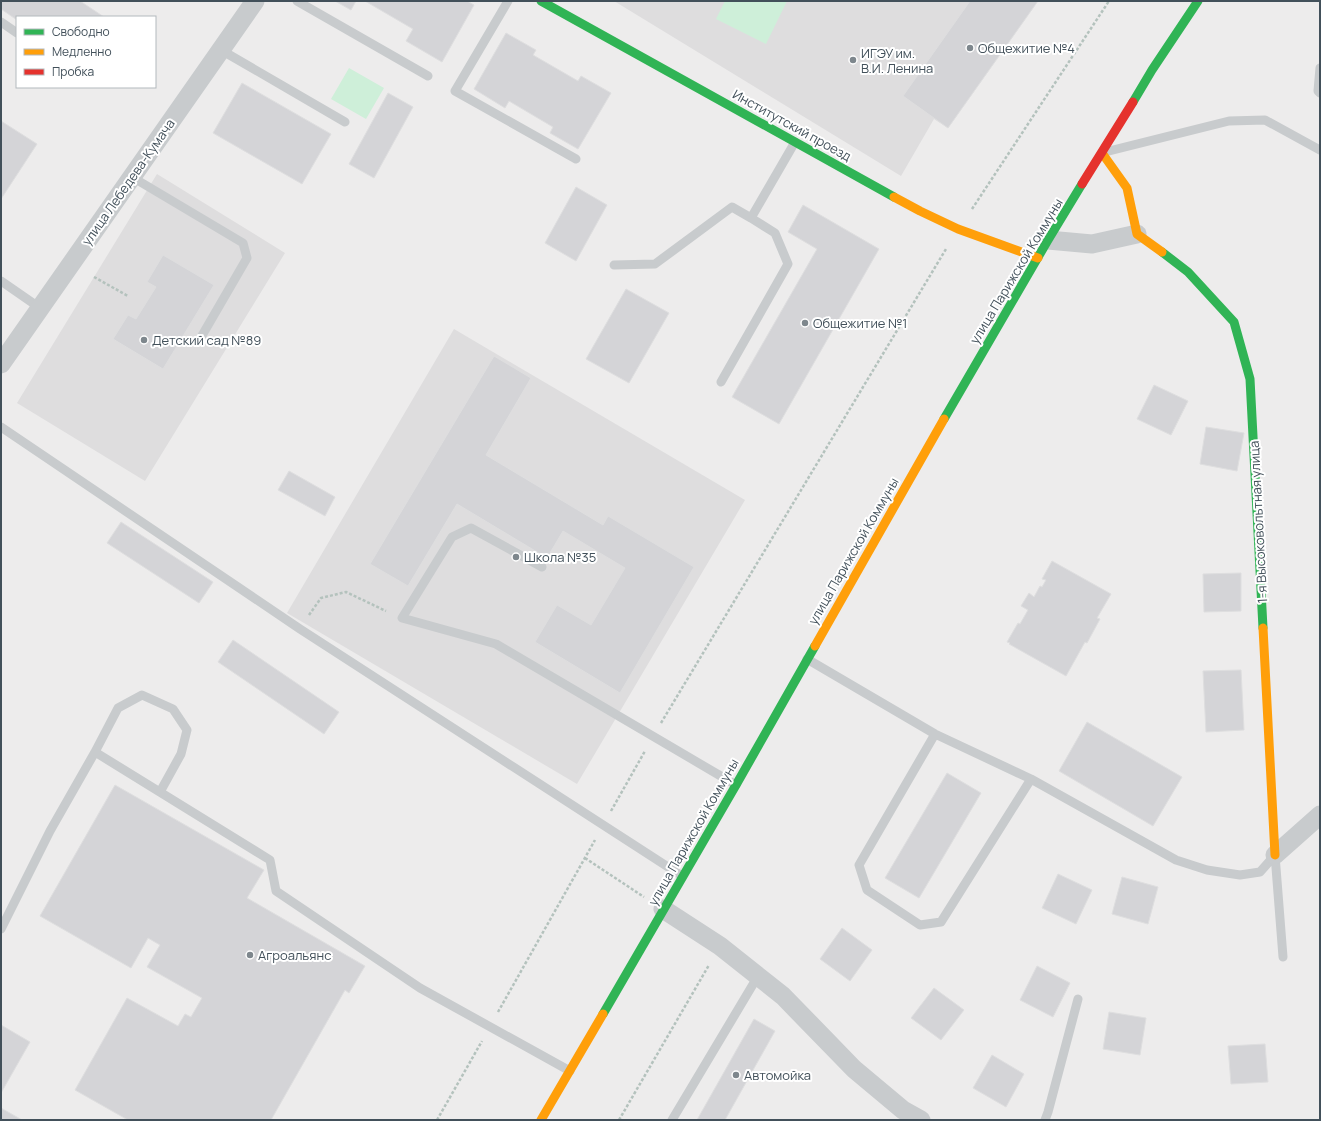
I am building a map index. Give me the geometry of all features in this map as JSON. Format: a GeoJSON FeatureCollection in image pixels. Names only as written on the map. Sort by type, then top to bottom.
{"type":"FeatureCollection","features":[{"type":"Feature","properties":{"kind":"street","name":"улица Лебедева-Кумача"},"geometry":{"type":"LineString","coordinates":[[1,364],[255,1]]}},
{"type":"Feature","properties":{"kind":"street","name":"Институтский проезд"},"geometry":{"type":"LineString","coordinates":[[541,1],[920,211],[958,229],[1038,258]]}},
{"type":"Feature","properties":{"kind":"street","name":"улица Парижской Коммуны"},"geometry":{"type":"LineString","coordinates":[[541,1120],[736,784],[919,461],[1048,240],[1152,70],[1198,1]]}},
{"type":"Feature","properties":{"kind":"street"},"geometry":{"type":"LineString","coordinates":[[1048,240],[1092,244],[1137,234],[1127,188],[1102,153]]}},
{"type":"Feature","properties":{"kind":"street","name":"1-я Высоковольтная улица"},"geometry":{"type":"LineString","coordinates":[[1137,234],[1188,272],[1234,322],[1250,379],[1275,855]]}},
{"type":"Feature","properties":{"kind":"street"},"geometry":{"type":"LineString","coordinates":[[1275,855],[1320,815]]}},
{"type":"Feature","properties":{"kind":"street"},"geometry":{"type":"LineString","coordinates":[[663,909],[720,946],[783,996],[854,1069],[903,1110],[920,1120]]}},
{"type":"Feature","properties":{"kind":"lane"},"geometry":{"type":"LineString","coordinates":[[298,1],[428,76]]}},
{"type":"Feature","properties":{"kind":"lane"},"geometry":{"type":"LineString","coordinates":[[508,1],[456,91],[576,159]]}},
{"type":"Feature","properties":{"kind":"lane"},"geometry":{"type":"LineString","coordinates":[[1,22],[16,31]]}},
{"type":"Feature","properties":{"kind":"lane"},"geometry":{"type":"LineString","coordinates":[[221,50],[345,122]]}},
{"type":"Feature","properties":{"kind":"lane"},"geometry":{"type":"LineString","coordinates":[[1320,68],[1318,91],[1320,93]]}},
{"type":"Feature","properties":{"kind":"lane"},"geometry":{"type":"LineString","coordinates":[[1102,153],[1229,122],[1265,120],[1320,150]]}},
{"type":"Feature","properties":{"kind":"lane"},"geometry":{"type":"LineString","coordinates":[[751,218],[795,142]]}},
{"type":"Feature","properties":{"kind":"lane"},"geometry":{"type":"LineString","coordinates":[[132,177],[243,243],[247,258],[200,340]]}},
{"type":"Feature","properties":{"kind":"lane"},"geometry":{"type":"LineString","coordinates":[[614,265],[655,264],[732,207],[775,233],[788,264],[721,382]]}},
{"type":"Feature","properties":{"kind":"lane"},"geometry":{"type":"LineString","coordinates":[[1,281],[40,308]]}},
{"type":"Feature","properties":{"kind":"lane"},"geometry":{"type":"LineString","coordinates":[[1,427],[300,629],[682,876]]}},
{"type":"Feature","properties":{"kind":"lane"},"geometry":{"type":"LineString","coordinates":[[542,567],[471,528],[452,537],[402,618],[496,644],[736,784]]}},
{"type":"Feature","properties":{"kind":"lane"},"geometry":{"type":"LineString","coordinates":[[807,659],[935,734],[1031,779],[1176,860],[1207,870],[1240,875],[1260,872],[1275,855]]}},
{"type":"Feature","properties":{"kind":"lane"},"geometry":{"type":"LineString","coordinates":[[1,929],[50,831],[118,708],[142,695],[172,709],[187,730],[180,754],[160,792]]}},
{"type":"Feature","properties":{"kind":"lane"},"geometry":{"type":"LineString","coordinates":[[935,734],[860,865],[867,890],[920,925],[941,922],[1031,779]]}},
{"type":"Feature","properties":{"kind":"lane"},"geometry":{"type":"LineString","coordinates":[[95,752],[270,860],[276,891],[420,988],[570,1071]]}},
{"type":"Feature","properties":{"kind":"lane"},"geometry":{"type":"LineString","coordinates":[[1275,855],[1283,957]]}},
{"type":"Feature","properties":{"kind":"lane"},"geometry":{"type":"LineString","coordinates":[[672,1120],[758,976]]}},
{"type":"Feature","properties":{"kind":"lane"},"geometry":{"type":"LineString","coordinates":[[1045,1120],[1078,999]]}},
{"type":"Feature","properties":{"kind":"path"},"geometry":{"type":"LineString","coordinates":[[437,1120],[653,736],[958,229],[1109,1]]}},
{"type":"Feature","properties":{"kind":"path"},"geometry":{"type":"LineString","coordinates":[[94,276],[128,296]]}},
{"type":"Feature","properties":{"kind":"path"},"geometry":{"type":"LineString","coordinates":[[300,629],[321,598],[346,592],[402,618]]}},
{"type":"Feature","properties":{"kind":"path"},"geometry":{"type":"LineString","coordinates":[[585,858],[663,909]]}},
{"type":"Feature","properties":{"kind":"path"},"geometry":{"type":"LineString","coordinates":[[619,1120],[720,946]]}},
{"type":"Feature","properties":{"kind":"shaded area","name":"ИГЭУ им. В.И. Ленина"},"geometry":{"type":"Polygon","coordinates":[[[614,1],[1038,1],[948,128],[934,119],[901,176],[614,1]]]}},
{"type":"Feature","properties":{"kind":"shaded area","name":"Детский сад №89"},"geometry":{"type":"Polygon","coordinates":[[[157,174],[285,253],[145,481],[17,403],[157,174]]]}},
{"type":"Feature","properties":{"kind":"shaded area","name":"Школа №35"},"geometry":{"type":"Polygon","coordinates":[[[454,329],[745,500],[577,784],[287,613],[454,329]]]}},
{"type":"Feature","properties":{"kind":"green space"},"geometry":{"type":"Polygon","coordinates":[[[725,1],[787,1],[766,44],[716,19],[725,1]]]}},
{"type":"Feature","properties":{"kind":"green space"},"geometry":{"type":"Polygon","coordinates":[[[349,68],[384,88],[366,119],[331,99],[349,68]]]}},
{"type":"Feature","properties":{"kind":"building"},"geometry":{"type":"Polygon","coordinates":[[[1,1],[80,1],[102,16],[16,16],[16,19],[1,9],[1,1]]]}},
{"type":"Feature","properties":{"kind":"building"},"geometry":{"type":"Polygon","coordinates":[[[335,1],[356,1],[351,10],[335,1]]]}},
{"type":"Feature","properties":{"kind":"building"},"geometry":{"type":"Polygon","coordinates":[[[365,1],[467,1],[474,5],[442,62],[406,41],[413,29],[365,1]]]}},
{"type":"Feature","properties":{"kind":"building","name":"Общежитие №4"},"geometry":{"type":"Polygon","coordinates":[[[970,1],[1038,1],[948,128],[903,96],[970,1]]]}},
{"type":"Feature","properties":{"kind":"building"},"geometry":{"type":"Polygon","coordinates":[[[506,33],[536,50],[533,55],[578,81],[581,76],[611,93],[578,149],[550,133],[553,127],[509,101],[505,108],[474,89],[506,33]]]}},
{"type":"Feature","properties":{"kind":"building"},"geometry":{"type":"Polygon","coordinates":[[[242,83],[331,134],[302,184],[213,133],[242,83]]]}},
{"type":"Feature","properties":{"kind":"building"},"geometry":{"type":"Polygon","coordinates":[[[388,93],[413,107],[374,178],[349,164],[388,93]]]}},
{"type":"Feature","properties":{"kind":"building"},"geometry":{"type":"Polygon","coordinates":[[[1,121],[37,144],[1,199],[1,121]]]}},
{"type":"Feature","properties":{"kind":"building"},"geometry":{"type":"Polygon","coordinates":[[[576,187],[607,205],[576,261],[545,243],[576,187]]]}},
{"type":"Feature","properties":{"kind":"building","name":"Общежитие №1"},"geometry":{"type":"Polygon","coordinates":[[[803,205],[879,249],[779,424],[732,397],[817,249],[788,232],[803,205]]]}},
{"type":"Feature","properties":{"kind":"building"},"geometry":{"type":"Polygon","coordinates":[[[163,255],[214,285],[163,369],[113,339],[128,315],[136,319],[156,287],[147,282],[163,255]]]}},
{"type":"Feature","properties":{"kind":"building"},"geometry":{"type":"Polygon","coordinates":[[[626,289],[669,313],[629,383],[586,359],[626,289]]]}},
{"type":"Feature","properties":{"kind":"building"},"geometry":{"type":"Polygon","coordinates":[[[494,356],[531,378],[486,455],[603,525],[608,516],[694,567],[620,693],[535,642],[557,605],[591,625],[625,568],[563,531],[547,558],[457,504],[408,586],[370,564],[494,356]]]}},
{"type":"Feature","properties":{"kind":"building"},"geometry":{"type":"Polygon","coordinates":[[[1154,385],[1188,401],[1171,435],[1137,419],[1154,385]]]}},
{"type":"Feature","properties":{"kind":"building"},"geometry":{"type":"Polygon","coordinates":[[[1206,427],[1244,433],[1237,471],[1200,464],[1206,427]]]}},
{"type":"Feature","properties":{"kind":"building"},"geometry":{"type":"Polygon","coordinates":[[[289,471],[335,497],[325,516],[278,490],[289,471]]]}},
{"type":"Feature","properties":{"kind":"building"},"geometry":{"type":"Polygon","coordinates":[[[121,522],[213,582],[199,603],[107,543],[121,522]]]}},
{"type":"Feature","properties":{"kind":"building"},"geometry":{"type":"Polygon","coordinates":[[[1052,561],[1111,594],[1097,618],[1100,619],[1087,643],[1085,642],[1066,676],[1007,642],[1018,623],[1020,624],[1028,610],[1021,606],[1029,593],[1034,597],[1040,586],[1042,587],[1046,580],[1042,579],[1052,561]]]}},
{"type":"Feature","properties":{"kind":"building"},"geometry":{"type":"Polygon","coordinates":[[[1241,573],[1241,611],[1204,612],[1203,574],[1241,573]]]}},
{"type":"Feature","properties":{"kind":"building"},"geometry":{"type":"Polygon","coordinates":[[[233,640],[339,712],[324,734],[218,662],[233,640]]]}},
{"type":"Feature","properties":{"kind":"building"},"geometry":{"type":"Polygon","coordinates":[[[1241,670],[1244,730],[1206,732],[1203,671],[1241,670]]]}},
{"type":"Feature","properties":{"kind":"building"},"geometry":{"type":"Polygon","coordinates":[[[1087,722],[1182,777],[1153,826],[1059,771],[1087,722]]]}},
{"type":"Feature","properties":{"kind":"building"},"geometry":{"type":"Polygon","coordinates":[[[947,773],[981,793],[919,898],[885,878],[947,773]]]}},
{"type":"Feature","properties":{"kind":"building","name":"Агроальянс"},"geometry":{"type":"Polygon","coordinates":[[[115,785],[264,870],[247,898],[365,966],[349,993],[345,990],[271,1120],[128,1120],[75,1090],[127,998],[178,1026],[185,1014],[191,1017],[202,998],[147,967],[160,945],[148,938],[131,968],[40,916],[115,785]]]}},
{"type":"Feature","properties":{"kind":"building"},"geometry":{"type":"Polygon","coordinates":[[[1058,874],[1092,890],[1076,924],[1042,908],[1058,874]]]}},
{"type":"Feature","properties":{"kind":"building"},"geometry":{"type":"Polygon","coordinates":[[[1122,877],[1158,887],[1148,924],[1112,914],[1122,877]]]}},
{"type":"Feature","properties":{"kind":"building"},"geometry":{"type":"Polygon","coordinates":[[[842,928],[872,950],[850,981],[820,959],[842,928]]]}},
{"type":"Feature","properties":{"kind":"building"},"geometry":{"type":"Polygon","coordinates":[[[1037,966],[1070,983],[1053,1017],[1020,1000],[1037,966]]]}},
{"type":"Feature","properties":{"kind":"building"},"geometry":{"type":"Polygon","coordinates":[[[934,988],[964,1010],[941,1040],[911,1018],[934,988]]]}},
{"type":"Feature","properties":{"kind":"building"},"geometry":{"type":"Polygon","coordinates":[[[1109,1012],[1146,1018],[1140,1055],[1103,1049],[1109,1012]]]}},
{"type":"Feature","properties":{"kind":"building","name":"Автомойка"},"geometry":{"type":"Polygon","coordinates":[[[754,1019],[775,1031],[725,1120],[697,1120],[754,1019]]]}},
{"type":"Feature","properties":{"kind":"building"},"geometry":{"type":"Polygon","coordinates":[[[1,1025],[30,1042],[1,1093],[1,1025]]]}},
{"type":"Feature","properties":{"kind":"building"},"geometry":{"type":"Polygon","coordinates":[[[1265,1044],[1268,1082],[1231,1084],[1228,1046],[1265,1044]]]}},
{"type":"Feature","properties":{"kind":"building"},"geometry":{"type":"Polygon","coordinates":[[[992,1055],[1024,1074],[1006,1107],[973,1088],[992,1055]]]}},
{"type":"Feature","properties":{"kind":"building"},"geometry":{"type":"Polygon","coordinates":[[[1,1108],[22,1120],[1,1120],[1,1108]]]}},
{"type":"Feature","properties":{"kind":"traffic: fast"},"geometry":{"type":"LineString","coordinates":[[541,1],[894,197]]}},
{"type":"Feature","properties":{"kind":"traffic: fast"},"geometry":{"type":"LineString","coordinates":[[1133,102],[1152,70],[1198,1]]}},
{"type":"Feature","properties":{"kind":"traffic: fast"},"geometry":{"type":"LineString","coordinates":[[944,419],[1082,184]]}},
{"type":"Feature","properties":{"kind":"traffic: fast"},"geometry":{"type":"LineString","coordinates":[[1162,252],[1188,272],[1234,322],[1250,379],[1263,628]]}},
{"type":"Feature","properties":{"kind":"traffic: fast"},"geometry":{"type":"LineString","coordinates":[[603,1014],[815,646]]}},
{"type":"Feature","properties":{"kind":"traffic: slow"},"geometry":{"type":"LineString","coordinates":[[1102,153],[1127,188],[1137,234],[1162,252]]}},
{"type":"Feature","properties":{"kind":"traffic: slow"},"geometry":{"type":"LineString","coordinates":[[894,197],[958,229],[1038,258]]}},
{"type":"Feature","properties":{"kind":"traffic: slow"},"geometry":{"type":"LineString","coordinates":[[815,646],[944,419]]}},
{"type":"Feature","properties":{"kind":"traffic: slow"},"geometry":{"type":"LineString","coordinates":[[1263,628],[1275,855]]}},
{"type":"Feature","properties":{"kind":"traffic: slow"},"geometry":{"type":"LineString","coordinates":[[541,1120],[603,1014]]}},
{"type":"Feature","properties":{"kind":"traffic: jam"},"geometry":{"type":"LineString","coordinates":[[1082,184],[1133,102]]}},
{"type":"Feature","properties":{"kind":"place","name":"Общежитие №4"},"geometry":{"type":"Point","coordinates":[970,48]}},
{"type":"Feature","properties":{"kind":"place","name":"ИГЭУ им. В.И. Ленина"},"geometry":{"type":"Point","coordinates":[853,60]}},
{"type":"Feature","properties":{"kind":"place","name":"Общежитие №1"},"geometry":{"type":"Point","coordinates":[805,323]}},
{"type":"Feature","properties":{"kind":"place","name":"Детский сад №89"},"geometry":{"type":"Point","coordinates":[144,340]}},
{"type":"Feature","properties":{"kind":"place","name":"Школа №35"},"geometry":{"type":"Point","coordinates":[516,557]}},
{"type":"Feature","properties":{"kind":"place","name":"Агроальянс"},"geometry":{"type":"Point","coordinates":[250,955]}},
{"type":"Feature","properties":{"kind":"place","name":"Автомойка"},"geometry":{"type":"Point","coordinates":[736,1075]}}]}
